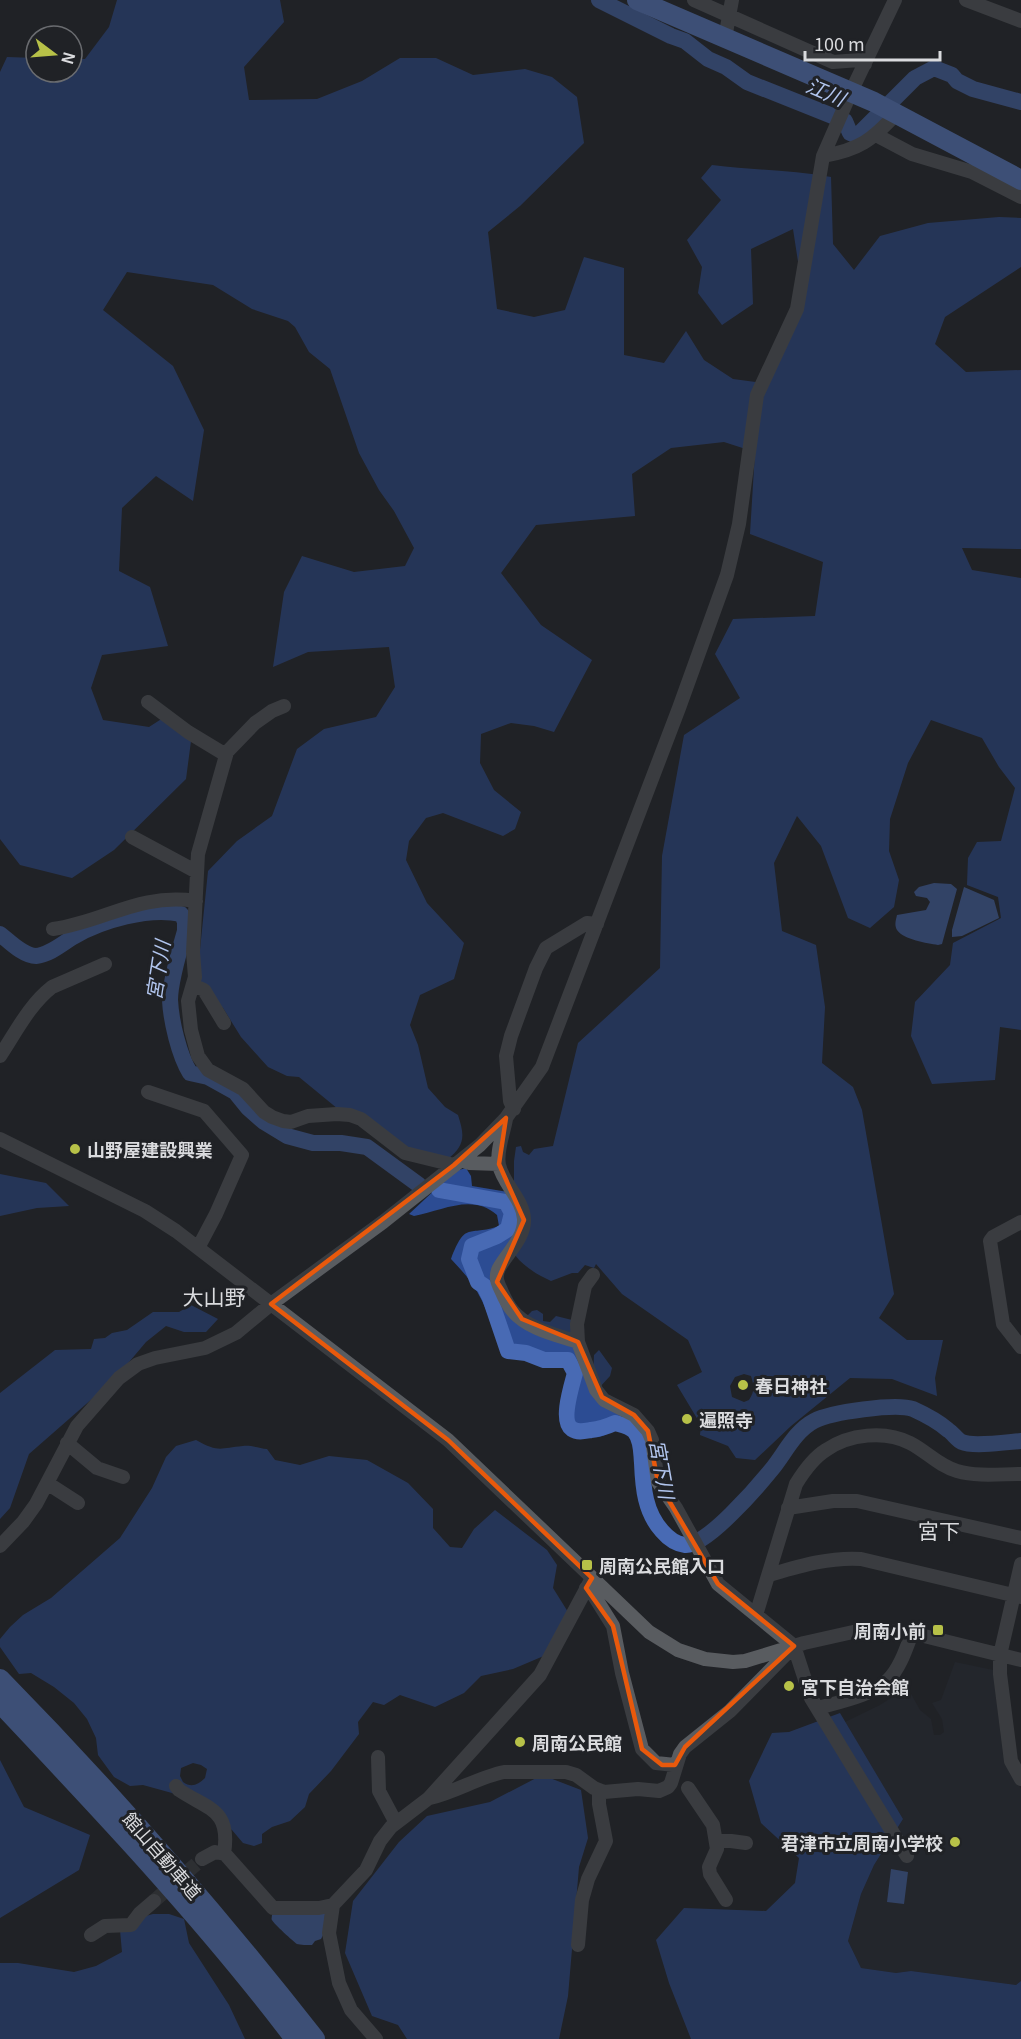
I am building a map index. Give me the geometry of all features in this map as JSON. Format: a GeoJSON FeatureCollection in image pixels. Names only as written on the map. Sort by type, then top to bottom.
{"type":"FeatureCollection","features":[{"type":"Feature","properties":{"kind":"highway"},"geometry":{"type":"LineString","coordinates":[[637,0],[874,102],[1021,180]]}},
{"type":"Feature","properties":{"kind":"highway","name":"館山自動車道"},"geometry":{"type":"LineString","coordinates":[[0,1680],[54,1734],[160,1850],[261,1969],[315,2039]]}},
{"type":"Feature","properties":{"kind":"highway","name":"館山自動車道"},"geometry":{"type":"LineString","coordinates":[[0,1703],[137,1850],[295,2039]]}},
{"type":"Feature","properties":{"kind":"street"},"geometry":{"type":"LineString","coordinates":[[694,0],[833,62],[860,60],[865,64]]}},
{"type":"Feature","properties":{"kind":"street"},"geometry":{"type":"LineString","coordinates":[[725,38],[732,0]]}},
{"type":"Feature","properties":{"kind":"street"},"geometry":{"type":"LineString","coordinates":[[0,1546],[23,1522],[77,1426],[129,1369],[155,1358],[198,1350],[236,1333],[458,1163],[510,1114],[542,1067],[679,708],[727,575],[739,524],[757,395],[797,309],[823,156],[895,0]]}},
{"type":"Feature","properties":{"kind":"street"},"geometry":{"type":"LineString","coordinates":[[966,0],[1021,21]]}},
{"type":"Feature","properties":{"kind":"street"},"geometry":{"type":"LineString","coordinates":[[823,156],[844,152],[876,135],[896,114]]}},
{"type":"Feature","properties":{"kind":"street"},"geometry":{"type":"LineString","coordinates":[[876,135],[912,154],[972,172],[1021,197]]}},
{"type":"Feature","properties":{"kind":"street"},"geometry":{"type":"LineString","coordinates":[[148,702],[226,755]]}},
{"type":"Feature","properties":{"kind":"street"},"geometry":{"type":"LineString","coordinates":[[284,706],[255,723],[226,755],[198,854],[193,952],[194,986],[188,1001],[198,1056],[208,1070],[248,1092],[264,1112],[283,1121],[291,1122],[308,1116],[337,1114],[350,1116],[361,1119],[405,1153],[458,1163],[499,1164]]}},
{"type":"Feature","properties":{"kind":"street"},"geometry":{"type":"LineString","coordinates":[[132,837],[197,872]]}},
{"type":"Feature","properties":{"kind":"street"},"geometry":{"type":"LineString","coordinates":[[53,929],[74,926],[139,903],[158,899],[196,902]]}},
{"type":"Feature","properties":{"kind":"street"},"geometry":{"type":"LineString","coordinates":[[578,1342],[522,1319],[509,1306],[497,1282],[496,1276],[499,1268],[516,1243],[524,1220],[514,1193],[499,1164],[510,1114],[506,1056],[511,1036],[543,953],[546,948],[587,923],[597,924]]}},
{"type":"Feature","properties":{"kind":"street"},"geometry":{"type":"LineString","coordinates":[[0,1056],[25,1017],[46,991],[105,964]]}},
{"type":"Feature","properties":{"kind":"street"},"geometry":{"type":"LineString","coordinates":[[194,986],[204,990],[215,1012],[224,1023]]}},
{"type":"Feature","properties":{"kind":"street"},"geometry":{"type":"LineString","coordinates":[[148,1092],[204,1111],[242,1155],[198,1248]]}},
{"type":"Feature","properties":{"kind":"street"},"geometry":{"type":"LineString","coordinates":[[0,1139],[145,1211],[198,1248],[448,1440],[589,1583],[650,1632],[678,1650],[705,1659],[745,1661],[853,1632],[891,1630],[1021,1660]]}},
{"type":"Feature","properties":{"kind":"street"},"geometry":{"type":"LineString","coordinates":[[1021,1222],[990,1241],[1003,1324],[1021,1347]]}},
{"type":"Feature","properties":{"kind":"street"},"geometry":{"type":"LineString","coordinates":[[593,1275],[585,1286],[577,1318],[578,1342],[593,1383],[602,1397],[630,1412],[648,1431],[652,1440],[658,1482],[686,1525],[718,1584],[794,1646],[812,1698],[907,1856]]}},
{"type":"Feature","properties":{"kind":"street"},"geometry":{"type":"LineString","coordinates":[[756,1615],[796,1484],[814,1460],[839,1443],[870,1435],[888,1436],[906,1441],[945,1467],[964,1473],[972,1475],[1021,1474]]}},
{"type":"Feature","properties":{"kind":"street"},"geometry":{"type":"LineString","coordinates":[[67,1443],[97,1468],[123,1477]]}},
{"type":"Feature","properties":{"kind":"street"},"geometry":{"type":"LineString","coordinates":[[47,1483],[78,1503]]}},
{"type":"Feature","properties":{"kind":"street"},"geometry":{"type":"LineString","coordinates":[[788,1508],[833,1501],[857,1501],[1021,1539]]}},
{"type":"Feature","properties":{"kind":"street"},"geometry":{"type":"LineString","coordinates":[[769,1575],[840,1558],[861,1559],[1017,1596]]}},
{"type":"Feature","properties":{"kind":"street"},"geometry":{"type":"LineString","coordinates":[[1021,1564],[1017,1596],[1000,1656],[1000,1674],[1011,1761],[1021,1779]]}},
{"type":"Feature","properties":{"kind":"street"},"geometry":{"type":"LineString","coordinates":[[589,1583],[593,1594],[613,1626],[622,1673],[642,1749],[656,1764],[675,1765]]}},
{"type":"Feature","properties":{"kind":"street"},"geometry":{"type":"LineString","coordinates":[[202,1859],[215,1852],[224,1854],[273,1908],[319,1908],[333,1905],[366,1869],[380,1841],[396,1823],[429,1798],[540,1675],[589,1583]]}},
{"type":"Feature","properties":{"kind":"street"},"geometry":{"type":"LineString","coordinates":[[818,1708],[871,1691],[888,1680],[904,1654],[912,1633]]}},
{"type":"Feature","properties":{"kind":"street"},"geometry":{"type":"LineString","coordinates":[[429,1798],[504,1772],[566,1772],[576,1775],[604,1792],[641,1789],[659,1791],[671,1783],[675,1765],[685,1747],[729,1711],[794,1646]]}},
{"type":"Feature","properties":{"kind":"street"},"geometry":{"type":"LineString","coordinates":[[378,1757],[379,1791],[396,1823]]}},
{"type":"Feature","properties":{"kind":"street"},"geometry":{"type":"LineString","coordinates":[[671,1783],[694,1787],[713,1825],[717,1841],[710,1874],[726,1899]]}},
{"type":"Feature","properties":{"kind":"street"},"geometry":{"type":"LineString","coordinates":[[176,1786],[181,1792],[218,1815],[222,1821],[224,1833],[224,1854]]}},
{"type":"Feature","properties":{"kind":"street"},"geometry":{"type":"LineString","coordinates":[[578,1946],[582,1900],[588,1879],[606,1840],[599,1804],[599,1791]]}},
{"type":"Feature","properties":{"kind":"street"},"geometry":{"type":"LineString","coordinates":[[717,1841],[746,1843]]}},
{"type":"Feature","properties":{"kind":"street"},"geometry":{"type":"LineString","coordinates":[[91,1935],[105,1926],[131,1925],[140,1913],[154,1901]]}},
{"type":"Feature","properties":{"kind":"street"},"geometry":{"type":"LineString","coordinates":[[333,1905],[330,1933],[339,1983],[351,2010],[376,2039]]}},
{"type":"Feature","properties":{"kind":"highlighted area"},"geometry":{"type":"Polygon","coordinates":[[[506,1118],[499,1164],[524,1220],[497,1282],[522,1319],[578,1342],[602,1397],[634,1415],[648,1431],[658,1482],[718,1584],[794,1646],[685,1747],[675,1765],[662,1765],[642,1749],[613,1626],[586,1588],[592,1578],[448,1440],[271,1304],[454,1165],[506,1118]]]}},
{"type":"Feature","properties":{"kind":"shaded area"},"geometry":{"type":"Polygon","coordinates":[[[117,0],[280,0],[284,22],[244,67],[249,100],[317,99],[362,81],[400,58],[436,58],[473,75],[525,69],[552,77],[577,97],[584,143],[520,206],[488,232],[497,309],[534,317],[565,310],[584,257],[624,268],[624,355],[664,363],[686,331],[704,360],[733,379],[763,383],[801,281],[793,229],[751,249],[753,304],[722,325],[698,293],[702,267],[687,240],[721,200],[701,178],[712,165],[831,177],[833,244],[854,270],[880,236],[928,223],[999,217],[1021,218],[1021,267],[945,317],[935,344],[966,372],[1021,370],[1021,549],[962,548],[972,570],[1021,578],[1021,1030],[1000,1027],[995,1080],[932,1084],[911,1036],[915,1002],[950,965],[953,943],[1001,918],[998,897],[967,885],[968,858],[977,842],[1001,841],[1015,788],[982,738],[931,720],[908,763],[890,819],[889,851],[899,880],[894,907],[870,928],[848,918],[821,846],[797,816],[774,863],[782,931],[816,945],[825,1007],[822,1063],[853,1087],[862,1110],[894,1294],[879,1318],[907,1340],[943,1340],[935,1378],[937,1396],[892,1379],[850,1378],[791,1426],[755,1460],[736,1458],[728,1446],[700,1435],[701,1425],[677,1385],[702,1372],[688,1340],[622,1294],[596,1264],[594,1268],[585,1265],[578,1273],[551,1281],[532,1270],[515,1255],[495,1282],[525,1318],[532,1311],[537,1310],[543,1314],[543,1321],[550,1322],[556,1316],[572,1320],[583,1319],[582,1368],[588,1384],[593,1378],[594,1355],[599,1350],[612,1368],[610,1376],[599,1388],[622,1417],[620,1425],[599,1437],[580,1434],[570,1427],[564,1416],[563,1404],[568,1371],[563,1367],[524,1360],[506,1349],[474,1286],[451,1259],[460,1239],[465,1234],[499,1226],[497,1215],[477,1205],[467,1204],[414,1216],[409,1214],[455,1171],[466,1168],[471,1176],[472,1186],[508,1192],[514,1187],[516,1147],[521,1146],[523,1152],[529,1155],[534,1149],[553,1146],[578,1043],[660,968],[662,856],[684,735],[740,698],[715,654],[733,619],[815,616],[823,562],[750,534],[755,452],[724,442],[671,448],[632,474],[635,516],[536,525],[501,573],[541,625],[592,660],[554,732],[511,723],[481,734],[480,763],[494,790],[521,812],[515,829],[503,836],[443,813],[426,818],[409,841],[406,860],[427,903],[464,943],[454,979],[420,995],[410,1025],[418,1045],[428,1088],[445,1107],[458,1115],[462,1140],[457,1150],[447,1160],[417,1155],[338,1109],[299,1077],[287,1076],[268,1067],[241,1037],[223,1008],[197,979],[208,871],[237,841],[272,816],[297,749],[324,729],[376,717],[395,687],[389,647],[308,652],[273,667],[284,592],[302,556],[354,572],[405,566],[414,548],[359,453],[330,369],[309,352],[295,327],[288,321],[252,309],[213,285],[127,272],[103,310],[173,366],[204,430],[193,501],[156,476],[122,508],[119,571],[150,587],[168,646],[102,655],[91,688],[103,720],[149,727],[163,718],[191,741],[186,779],[114,850],[72,878],[20,865],[0,839],[0,72],[7,57],[24,58],[24,84],[84,84],[85,59],[109,27],[117,0]],[[744,1374],[735,1377],[730,1386],[732,1397],[744,1402],[749,1400],[753,1383],[751,1376],[744,1374]]]}},
{"type":"Feature","properties":{"kind":"shaded area"},"geometry":{"type":"Polygon","coordinates":[[[934,883],[951,884],[957,889],[942,944],[938,945],[905,936],[897,930],[895,924],[897,915],[926,910],[930,902],[927,898],[916,896],[914,892],[919,887],[934,883]]]}},
{"type":"Feature","properties":{"kind":"shaded area"},"geometry":{"type":"Polygon","coordinates":[[[964,887],[994,900],[999,918],[962,936],[952,937],[952,930],[964,887]]]}},
{"type":"Feature","properties":{"kind":"shaded area"},"geometry":{"type":"Polygon","coordinates":[[[0,1174],[46,1183],[69,1206],[37,1208],[0,1216],[0,1174]]]}},
{"type":"Feature","properties":{"kind":"shaded area"},"geometry":{"type":"Polygon","coordinates":[[[191,1305],[218,1319],[206,1332],[184,1332],[166,1326],[146,1342],[101,1391],[29,1454],[10,1508],[0,1519],[0,1393],[55,1350],[91,1349],[94,1339],[105,1338],[112,1333],[127,1330],[153,1312],[179,1312],[191,1305]]]}},
{"type":"Feature","properties":{"kind":"shaded area"},"geometry":{"type":"Polygon","coordinates":[[[196,1440],[215,1448],[252,1446],[267,1449],[275,1460],[300,1465],[329,1456],[367,1460],[408,1483],[433,1509],[433,1528],[450,1547],[462,1548],[474,1529],[495,1510],[547,1550],[557,1565],[553,1588],[568,1612],[546,1655],[513,1669],[481,1676],[464,1693],[435,1707],[400,1695],[384,1705],[373,1702],[358,1722],[359,1734],[331,1771],[309,1794],[305,1807],[290,1821],[272,1827],[262,1834],[262,1843],[254,1846],[243,1843],[232,1830],[203,1810],[172,1793],[143,1785],[130,1786],[114,1777],[98,1755],[96,1738],[87,1719],[74,1703],[31,1673],[19,1674],[0,1647],[0,1639],[23,1615],[51,1598],[120,1538],[152,1488],[166,1457],[176,1446],[196,1440]],[[193,1763],[181,1768],[180,1776],[183,1782],[194,1785],[205,1778],[207,1769],[193,1763]]]}},
{"type":"Feature","properties":{"kind":"shaded area","name":"君津市立周南小学校"},"geometry":{"type":"Polygon","coordinates":[[[955,1662],[993,1670],[1003,1755],[1021,1789],[1021,1981],[1016,1985],[911,1971],[896,1973],[861,1968],[848,1941],[861,1894],[874,1865],[903,1819],[845,1722],[880,1705],[905,1689],[910,1692],[920,1710],[931,1719],[934,1735],[940,1735],[944,1732],[942,1719],[932,1703],[941,1700],[955,1662]]]}},
{"type":"Feature","properties":{"kind":"shaded area"},"geometry":{"type":"Polygon","coordinates":[[[840,1713],[903,1819],[874,1865],[861,1894],[848,1941],[861,1968],[896,1973],[911,1971],[1016,1985],[1021,1981],[1021,2039],[691,2039],[669,1983],[656,1940],[684,1908],[766,1911],[795,1883],[799,1858],[761,1823],[749,1781],[772,1733],[789,1732],[840,1713]]]}},
{"type":"Feature","properties":{"kind":"shaded area"},"geometry":{"type":"Polygon","coordinates":[[[0,1760],[24,1807],[90,1835],[79,1870],[0,1918],[0,1760]]]}},
{"type":"Feature","properties":{"kind":"shaded area"},"geometry":{"type":"Polygon","coordinates":[[[542,1775],[581,1790],[588,1838],[579,1867],[568,1996],[559,2039],[407,2039],[398,2025],[372,2016],[345,1953],[353,1901],[399,1842],[427,1816],[490,1802],[542,1775]]]}},
{"type":"Feature","properties":{"kind":"shaded area"},"geometry":{"type":"Polygon","coordinates":[[[891,1869],[908,1872],[904,1904],[887,1902],[891,1869]]]}},
{"type":"Feature","properties":{"kind":"shaded area"},"geometry":{"type":"Polygon","coordinates":[[[169,1914],[184,1919],[189,1943],[229,2005],[245,2039],[0,2039],[0,1963],[18,1963],[74,1972],[96,1966],[122,1952],[120,1930],[142,1917],[169,1914]]]}},
{"type":"Feature","properties":{"kind":"shaded area"},"geometry":{"type":"Polygon","coordinates":[[[275,1914],[325,1914],[324,1933],[321,1939],[312,1945],[297,1944],[272,1919],[272,1915],[275,1914]]]}},
{"type":"Feature","properties":{"kind":"waterway","name":"江川"},"geometry":{"type":"LineString","coordinates":[[599,0],[685,41],[708,59],[726,67],[747,82],[845,121],[850,133],[857,136],[915,78],[934,68],[952,75],[957,81],[973,89],[1021,102]]}},
{"type":"Feature","properties":{"kind":"waterway","name":"宮下川"},"geometry":{"type":"LineString","coordinates":[[0,934],[21,951],[36,956],[51,951],[73,937],[111,920],[155,912],[181,914],[185,921],[185,931],[173,976],[170,1000],[176,1038],[190,1073],[208,1077],[235,1092],[264,1122],[287,1136],[313,1143],[341,1143],[367,1147],[419,1185]]}},
{"type":"Feature","properties":{"kind":"waterway","name":"宮下川"},"geometry":{"type":"LineString","coordinates":[[439,1190],[506,1202],[512,1213],[508,1229],[472,1246],[469,1259],[478,1282],[484,1286],[490,1298],[508,1351],[526,1353],[544,1360],[568,1360],[575,1373],[567,1411],[567,1419],[572,1429],[584,1431],[615,1423],[635,1432],[641,1447],[644,1490],[648,1508],[656,1524],[669,1538],[678,1543],[685,1545],[705,1537],[744,1501],[777,1463],[801,1430],[814,1421],[834,1414],[864,1409],[905,1407],[931,1418],[962,1442],[982,1444],[1021,1441]]}},
{"type":"Feature","properties":{"kind":"tunnel"},"geometry":{"type":"LineString","coordinates":[[154,1901],[202,1859]]}},
{"type":"Feature","properties":{"kind":"place","name":"山野屋建設興業"},"geometry":{"type":"Point","coordinates":[75,1149]}},
{"type":"Feature","properties":{"kind":"place","name":"春日神社"},"geometry":{"type":"Point","coordinates":[743,1385]}},
{"type":"Feature","properties":{"kind":"place","name":"遍照寺"},"geometry":{"type":"Point","coordinates":[687,1419]}},
{"type":"Feature","properties":{"kind":"place","name":"周南公民館入口"},"geometry":{"type":"Point","coordinates":[587,1565]}},
{"type":"Feature","properties":{"kind":"place","name":"周南小前"},"geometry":{"type":"Point","coordinates":[938,1630]}},
{"type":"Feature","properties":{"kind":"place","name":"宮下自治会館"},"geometry":{"type":"Point","coordinates":[789,1686]}},
{"type":"Feature","properties":{"kind":"place","name":"周南公民館"},"geometry":{"type":"Point","coordinates":[520,1742]}},
{"type":"Feature","properties":{"kind":"place","name":"君津市立周南小学校"},"geometry":{"type":"Point","coordinates":[955,1842]}},
{"type":"Feature","properties":{"kind":"district","name":"大山野"},"geometry":{"type":"Point","coordinates":[214,1296]}},
{"type":"Feature","properties":{"kind":"district","name":"宮下"},"geometry":{"type":"Point","coordinates":[939,1530]}}]}
